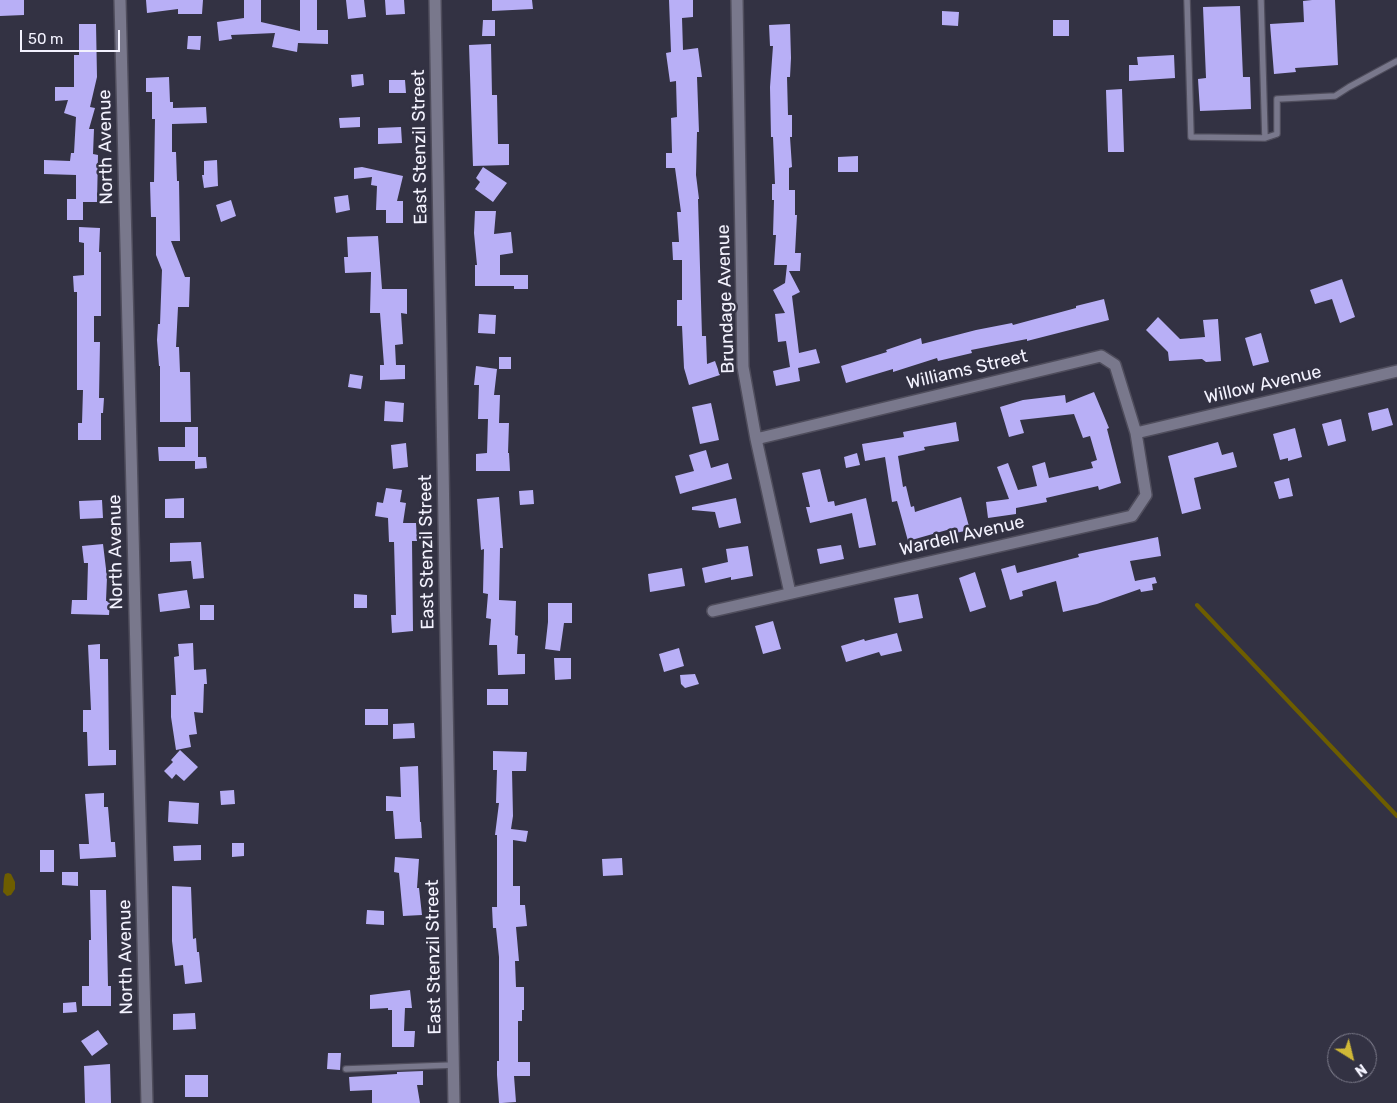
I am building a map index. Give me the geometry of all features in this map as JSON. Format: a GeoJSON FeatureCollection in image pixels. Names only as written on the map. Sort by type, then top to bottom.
{"type":"FeatureCollection","features":[{"type":"Feature","properties":{"kind":"street","name":"North Avenue"},"geometry":{"type":"LineString","coordinates":[[120,0],[147,1103]]}},
{"type":"Feature","properties":{"kind":"street","name":"East Stenzil Street"},"geometry":{"type":"LineString","coordinates":[[435,0],[454,1103]]}},
{"type":"Feature","properties":{"kind":"street","name":"Brundage Avenue"},"geometry":{"type":"LineString","coordinates":[[736,0],[743,367],[756,438],[790,592]]}},
{"type":"Feature","properties":{"kind":"street","name":"Williams Street"},"geometry":{"type":"LineString","coordinates":[[756,438],[1101,356],[1115,365],[1136,433]]}},
{"type":"Feature","properties":{"kind":"street","name":"Willow Avenue"},"geometry":{"type":"LineString","coordinates":[[1136,433],[1397,371]]}},
{"type":"Feature","properties":{"kind":"street","name":"Wardell Avenue"},"geometry":{"type":"LineString","coordinates":[[713,611],[790,592],[1132,516],[1146,495],[1136,433]]}},
{"type":"Feature","properties":{"kind":"lane"},"geometry":{"type":"LineString","coordinates":[[1187,0],[1191,137],[1266,138],[1277,134],[1277,99],[1335,96],[1397,61]]}},
{"type":"Feature","properties":{"kind":"lane"},"geometry":{"type":"LineString","coordinates":[[1261,0],[1266,138]]}},
{"type":"Feature","properties":{"kind":"lane"},"geometry":{"type":"LineString","coordinates":[[346,1069],[454,1064]]}},
{"type":"Feature","properties":{"kind":"shaded area"},"geometry":{"type":"Polygon","coordinates":[[[8,873],[11,874],[15,882],[15,889],[11,895],[7,896],[3,892],[4,876],[8,873]]]}},
{"type":"Feature","properties":{"kind":"building"},"geometry":{"type":"Polygon","coordinates":[[[0,0],[24,0],[24,15],[0,16],[0,0]]]}},
{"type":"Feature","properties":{"kind":"building"},"geometry":{"type":"Polygon","coordinates":[[[146,0],[203,0],[202,14],[178,14],[178,9],[147,13],[146,0]]]}},
{"type":"Feature","properties":{"kind":"building"},"geometry":{"type":"Polygon","coordinates":[[[244,0],[261,0],[261,22],[300,31],[300,0],[317,0],[317,30],[328,30],[328,44],[298,43],[297,52],[272,47],[275,33],[231,35],[232,39],[219,41],[217,22],[244,18],[244,0]]]}},
{"type":"Feature","properties":{"kind":"building"},"geometry":{"type":"Polygon","coordinates":[[[346,0],[364,0],[366,17],[348,19],[346,0]]]}},
{"type":"Feature","properties":{"kind":"building"},"geometry":{"type":"Polygon","coordinates":[[[385,0],[404,0],[405,14],[386,15],[385,0]]]}},
{"type":"Feature","properties":{"kind":"building"},"geometry":{"type":"Polygon","coordinates":[[[492,0],[532,0],[533,9],[492,11],[492,0]]]}},
{"type":"Feature","properties":{"kind":"building"},"geometry":{"type":"Polygon","coordinates":[[[669,0],[693,0],[693,17],[682,18],[683,50],[698,48],[702,77],[697,77],[699,132],[697,132],[696,175],[699,199],[702,336],[706,336],[707,364],[715,361],[720,375],[689,385],[684,368],[682,326],[677,326],[677,300],[682,300],[682,260],[673,260],[672,242],[679,242],[677,212],[681,212],[675,168],[666,168],[666,153],[672,153],[671,118],[677,117],[676,81],[670,82],[666,53],[671,52],[669,0]]]}},
{"type":"Feature","properties":{"kind":"building"},"geometry":{"type":"Polygon","coordinates":[[[1335,0],[1338,65],[1295,68],[1296,72],[1274,74],[1270,24],[1304,22],[1303,1],[1335,0]]]}},
{"type":"Feature","properties":{"kind":"building"},"geometry":{"type":"Polygon","coordinates":[[[1240,6],[1243,77],[1250,77],[1251,109],[1200,111],[1198,79],[1206,78],[1203,7],[1240,6]]]}},
{"type":"Feature","properties":{"kind":"building"},"geometry":{"type":"Polygon","coordinates":[[[942,11],[959,12],[958,26],[942,25],[942,11]]]}},
{"type":"Feature","properties":{"kind":"building"},"geometry":{"type":"Polygon","coordinates":[[[483,20],[495,20],[495,36],[482,36],[483,20]]]}},
{"type":"Feature","properties":{"kind":"building"},"geometry":{"type":"Polygon","coordinates":[[[1053,20],[1069,20],[1069,36],[1053,36],[1053,20]]]}},
{"type":"Feature","properties":{"kind":"building"},"geometry":{"type":"Polygon","coordinates":[[[79,24],[96,24],[97,77],[90,107],[95,108],[89,129],[94,129],[93,154],[98,155],[97,202],[83,202],[83,220],[67,220],[67,199],[76,199],[76,175],[44,174],[44,160],[70,161],[71,153],[74,153],[76,117],[64,113],[68,100],[55,101],[55,87],[74,87],[74,55],[79,55],[79,24]]]}},
{"type":"Feature","properties":{"kind":"building"},"geometry":{"type":"Polygon","coordinates":[[[790,24],[790,77],[787,77],[788,115],[792,115],[792,137],[790,137],[792,167],[789,168],[789,190],[795,190],[795,215],[797,215],[795,253],[801,253],[800,271],[789,271],[800,292],[792,296],[799,353],[816,349],[820,363],[798,368],[800,381],[776,386],[773,371],[790,367],[786,341],[778,342],[775,314],[785,313],[773,290],[785,283],[787,265],[774,265],[776,235],[773,235],[774,200],[772,200],[772,184],[775,184],[773,137],[771,137],[770,87],[773,46],[770,46],[769,25],[790,24]]]}},
{"type":"Feature","properties":{"kind":"building"},"geometry":{"type":"Polygon","coordinates":[[[188,36],[201,36],[200,50],[187,49],[188,36]]]}},
{"type":"Feature","properties":{"kind":"building"},"geometry":{"type":"Polygon","coordinates":[[[491,44],[492,95],[497,95],[498,144],[509,144],[509,165],[473,166],[469,45],[491,44]]]}},
{"type":"Feature","properties":{"kind":"building"},"geometry":{"type":"Polygon","coordinates":[[[1174,55],[1175,78],[1129,81],[1129,65],[1138,65],[1137,57],[1174,55]]]}},
{"type":"Feature","properties":{"kind":"building"},"geometry":{"type":"Polygon","coordinates":[[[363,74],[364,85],[352,87],[351,75],[363,74]]]}},
{"type":"Feature","properties":{"kind":"building"},"geometry":{"type":"Polygon","coordinates":[[[169,77],[170,102],[173,102],[173,108],[206,107],[207,123],[172,124],[172,152],[176,152],[177,181],[179,181],[180,241],[171,241],[185,277],[190,277],[189,307],[178,307],[176,347],[179,347],[180,372],[190,372],[191,422],[160,422],[160,366],[157,340],[158,324],[160,324],[162,270],[156,255],[156,217],[151,217],[150,182],[154,182],[155,119],[152,119],[152,92],[146,92],[146,78],[169,77]]]}},
{"type":"Feature","properties":{"kind":"building"},"geometry":{"type":"Polygon","coordinates":[[[389,80],[405,80],[406,93],[389,93],[389,80]]]}},
{"type":"Feature","properties":{"kind":"building"},"geometry":{"type":"Polygon","coordinates":[[[1122,89],[1124,152],[1108,152],[1106,90],[1122,89]]]}},
{"type":"Feature","properties":{"kind":"building"},"geometry":{"type":"Polygon","coordinates":[[[360,117],[360,127],[340,128],[339,118],[360,117]]]}},
{"type":"Feature","properties":{"kind":"building"},"geometry":{"type":"Polygon","coordinates":[[[401,127],[402,143],[378,144],[378,128],[401,127]]]}},
{"type":"Feature","properties":{"kind":"building"},"geometry":{"type":"Polygon","coordinates":[[[858,156],[858,172],[838,172],[838,157],[858,156]]]}},
{"type":"Feature","properties":{"kind":"building"},"geometry":{"type":"Polygon","coordinates":[[[217,160],[218,186],[204,188],[202,175],[204,175],[204,161],[217,160]]]}},
{"type":"Feature","properties":{"kind":"building"},"geometry":{"type":"Polygon","coordinates":[[[362,167],[403,176],[397,201],[403,201],[403,223],[386,223],[386,210],[376,210],[377,186],[371,185],[372,177],[354,179],[354,168],[362,167]]]}},
{"type":"Feature","properties":{"kind":"building"},"geometry":{"type":"Polygon","coordinates":[[[483,167],[507,183],[493,202],[475,189],[480,182],[476,178],[483,167]]]}},
{"type":"Feature","properties":{"kind":"building"},"geometry":{"type":"Polygon","coordinates":[[[348,195],[350,210],[336,213],[334,197],[348,195]]]}},
{"type":"Feature","properties":{"kind":"building"},"geometry":{"type":"Polygon","coordinates":[[[231,200],[236,216],[221,222],[216,205],[231,200]]]}},
{"type":"Feature","properties":{"kind":"building"},"geometry":{"type":"Polygon","coordinates":[[[475,211],[496,211],[494,234],[511,232],[513,253],[500,255],[500,275],[528,275],[528,289],[514,289],[514,286],[475,286],[475,265],[477,265],[474,233],[475,211]]]}},
{"type":"Feature","properties":{"kind":"building"},"geometry":{"type":"Polygon","coordinates":[[[79,227],[100,228],[101,316],[94,316],[94,342],[100,342],[99,398],[104,398],[103,413],[101,413],[101,440],[78,440],[78,423],[82,423],[83,390],[77,390],[77,292],[74,292],[73,276],[84,275],[84,243],[79,242],[79,227]]]}},
{"type":"Feature","properties":{"kind":"building"},"geometry":{"type":"Polygon","coordinates":[[[378,236],[382,289],[407,289],[407,314],[401,313],[403,344],[395,345],[396,365],[405,365],[405,379],[380,380],[380,365],[384,365],[380,313],[370,313],[371,272],[345,273],[344,257],[348,257],[347,237],[378,236]]]}},
{"type":"Feature","properties":{"kind":"building"},"geometry":{"type":"Polygon","coordinates":[[[1342,279],[1355,317],[1340,323],[1332,299],[1315,304],[1310,290],[1342,279]]]}},
{"type":"Feature","properties":{"kind":"building"},"geometry":{"type":"Polygon","coordinates":[[[1104,299],[1109,320],[1027,341],[1027,339],[971,350],[972,353],[938,361],[937,358],[893,372],[893,369],[846,383],[841,366],[887,352],[886,350],[921,338],[922,344],[976,330],[1012,323],[1013,325],[1104,299]]]}},
{"type":"Feature","properties":{"kind":"building"},"geometry":{"type":"Polygon","coordinates":[[[479,314],[496,315],[495,334],[478,333],[479,314]]]}},
{"type":"Feature","properties":{"kind":"building"},"geometry":{"type":"Polygon","coordinates":[[[1158,317],[1180,339],[1205,337],[1203,320],[1218,319],[1221,361],[1206,362],[1202,359],[1169,361],[1168,352],[1146,330],[1158,317]]]}},
{"type":"Feature","properties":{"kind":"building"},"geometry":{"type":"Polygon","coordinates":[[[1261,333],[1269,362],[1253,366],[1245,338],[1261,333]]]}},
{"type":"Feature","properties":{"kind":"building"},"geometry":{"type":"Polygon","coordinates":[[[499,357],[511,357],[511,369],[499,369],[499,357]]]}},
{"type":"Feature","properties":{"kind":"building"},"geometry":{"type":"Polygon","coordinates":[[[476,366],[497,369],[494,395],[500,395],[499,423],[509,423],[508,453],[510,471],[476,471],[476,454],[487,453],[488,419],[478,419],[479,385],[474,385],[476,366]]]}},
{"type":"Feature","properties":{"kind":"building"},"geometry":{"type":"Polygon","coordinates":[[[350,374],[363,376],[361,389],[348,387],[350,374]]]}},
{"type":"Feature","properties":{"kind":"building"},"geometry":{"type":"Polygon","coordinates":[[[1094,392],[1109,428],[1107,429],[1121,483],[1099,490],[1098,486],[1046,498],[1047,502],[1016,508],[1016,514],[988,518],[986,502],[1009,499],[997,467],[1008,463],[1018,490],[1037,486],[1032,466],[1045,462],[1049,478],[1093,468],[1091,462],[1097,460],[1090,436],[1083,438],[1074,414],[1020,420],[1024,433],[1009,437],[1000,407],[1023,400],[1065,395],[1066,403],[1094,392]]]}},
{"type":"Feature","properties":{"kind":"building"},"geometry":{"type":"Polygon","coordinates":[[[385,401],[404,403],[403,422],[384,421],[385,401]]]}},
{"type":"Feature","properties":{"kind":"building"},"geometry":{"type":"Polygon","coordinates":[[[711,403],[719,440],[700,444],[692,407],[711,403]]]}},
{"type":"Feature","properties":{"kind":"building"},"geometry":{"type":"Polygon","coordinates":[[[1388,408],[1393,425],[1372,431],[1368,413],[1388,408]]]}},
{"type":"Feature","properties":{"kind":"building"},"geometry":{"type":"Polygon","coordinates":[[[1341,419],[1346,441],[1328,446],[1322,424],[1341,419]]]}},
{"type":"Feature","properties":{"kind":"building"},"geometry":{"type":"Polygon","coordinates":[[[956,422],[959,441],[924,447],[925,450],[898,456],[903,487],[906,486],[911,507],[914,506],[915,512],[961,497],[970,530],[955,533],[954,528],[908,541],[897,501],[892,502],[885,457],[865,461],[862,444],[904,437],[903,432],[956,422]]]}},
{"type":"Feature","properties":{"kind":"building"},"geometry":{"type":"Polygon","coordinates":[[[185,427],[198,427],[198,457],[206,457],[207,468],[195,469],[195,461],[159,461],[158,447],[185,447],[185,427]]]}},
{"type":"Feature","properties":{"kind":"building"},"geometry":{"type":"Polygon","coordinates":[[[1295,428],[1302,457],[1288,461],[1288,458],[1280,460],[1273,434],[1295,428]]]}},
{"type":"Feature","properties":{"kind":"building"},"geometry":{"type":"Polygon","coordinates":[[[1218,442],[1222,455],[1233,452],[1237,467],[1194,478],[1201,509],[1182,514],[1168,456],[1218,442]]]}},
{"type":"Feature","properties":{"kind":"building"},"geometry":{"type":"Polygon","coordinates":[[[406,443],[408,467],[393,469],[391,445],[406,443]]]}},
{"type":"Feature","properties":{"kind":"building"},"geometry":{"type":"Polygon","coordinates":[[[706,450],[711,468],[728,463],[732,479],[680,494],[675,476],[694,471],[689,455],[706,450]]]}},
{"type":"Feature","properties":{"kind":"building"},"geometry":{"type":"Polygon","coordinates":[[[857,453],[860,465],[846,468],[844,457],[857,453]]]}},
{"type":"Feature","properties":{"kind":"building"},"geometry":{"type":"Polygon","coordinates":[[[820,469],[828,502],[834,501],[835,506],[866,498],[876,545],[859,548],[852,513],[810,523],[806,507],[810,507],[802,473],[820,469]]]}},
{"type":"Feature","properties":{"kind":"building"},"geometry":{"type":"Polygon","coordinates":[[[1289,478],[1293,496],[1279,499],[1274,482],[1289,478]]]}},
{"type":"Feature","properties":{"kind":"building"},"geometry":{"type":"Polygon","coordinates":[[[386,488],[402,490],[400,502],[406,503],[403,523],[416,523],[417,541],[412,541],[413,631],[392,633],[391,615],[396,615],[394,542],[389,542],[388,518],[375,516],[377,502],[383,503],[386,488]]]}},
{"type":"Feature","properties":{"kind":"building"},"geometry":{"type":"Polygon","coordinates":[[[533,490],[534,504],[520,505],[519,491],[533,490]]]}},
{"type":"Feature","properties":{"kind":"building"},"geometry":{"type":"Polygon","coordinates":[[[499,497],[503,548],[500,548],[499,600],[516,601],[515,635],[518,636],[517,654],[525,654],[525,674],[498,675],[497,645],[489,645],[491,619],[486,618],[488,594],[483,593],[484,549],[481,550],[477,499],[499,497]]]}},
{"type":"Feature","properties":{"kind":"building"},"geometry":{"type":"Polygon","coordinates":[[[184,498],[184,518],[165,518],[165,499],[184,498]]]}},
{"type":"Feature","properties":{"kind":"building"},"geometry":{"type":"Polygon","coordinates":[[[736,498],[741,523],[719,528],[715,512],[692,510],[692,507],[736,498]]]}},
{"type":"Feature","properties":{"kind":"building"},"geometry":{"type":"Polygon","coordinates":[[[102,500],[103,518],[80,519],[79,501],[102,500]]]}},
{"type":"Feature","properties":{"kind":"building"},"geometry":{"type":"Polygon","coordinates":[[[1158,537],[1161,556],[1130,561],[1135,581],[1155,577],[1157,583],[1152,584],[1153,590],[1141,592],[1140,589],[1097,604],[1063,612],[1056,581],[1022,591],[1023,596],[1010,600],[1001,569],[1015,565],[1017,573],[1079,557],[1078,554],[1158,537]]]}},
{"type":"Feature","properties":{"kind":"building"},"geometry":{"type":"Polygon","coordinates":[[[201,542],[204,578],[193,579],[191,561],[170,562],[170,543],[201,542]]]}},
{"type":"Feature","properties":{"kind":"building"},"geometry":{"type":"Polygon","coordinates":[[[103,544],[107,577],[106,601],[110,601],[109,615],[71,614],[72,600],[87,600],[88,563],[84,563],[82,546],[103,544]]]}},
{"type":"Feature","properties":{"kind":"building"},"geometry":{"type":"Polygon","coordinates":[[[841,545],[844,559],[820,564],[817,549],[841,545]]]}},
{"type":"Feature","properties":{"kind":"building"},"geometry":{"type":"Polygon","coordinates":[[[748,546],[753,576],[731,580],[731,577],[705,583],[702,568],[728,562],[726,549],[748,546]]]}},
{"type":"Feature","properties":{"kind":"building"},"geometry":{"type":"Polygon","coordinates":[[[682,568],[685,586],[650,592],[648,574],[682,568]]]}},
{"type":"Feature","properties":{"kind":"building"},"geometry":{"type":"Polygon","coordinates":[[[975,572],[986,607],[970,612],[959,578],[975,572]]]}},
{"type":"Feature","properties":{"kind":"building"},"geometry":{"type":"Polygon","coordinates":[[[187,590],[190,608],[160,612],[158,594],[187,590]]]}},
{"type":"Feature","properties":{"kind":"building"},"geometry":{"type":"Polygon","coordinates":[[[354,594],[367,595],[367,608],[354,608],[354,594]]]}},
{"type":"Feature","properties":{"kind":"building"},"geometry":{"type":"Polygon","coordinates":[[[918,594],[923,618],[899,623],[894,598],[918,594]]]}},
{"type":"Feature","properties":{"kind":"building"},"geometry":{"type":"Polygon","coordinates":[[[548,603],[572,603],[572,623],[564,623],[560,651],[545,649],[548,603]]]}},
{"type":"Feature","properties":{"kind":"building"},"geometry":{"type":"Polygon","coordinates":[[[200,605],[214,605],[214,620],[200,620],[200,605]]]}},
{"type":"Feature","properties":{"kind":"building"},"geometry":{"type":"Polygon","coordinates":[[[773,621],[781,649],[763,654],[755,626],[773,621]]]}},
{"type":"Feature","properties":{"kind":"building"},"geometry":{"type":"Polygon","coordinates":[[[897,633],[902,651],[881,656],[879,652],[846,662],[841,646],[864,639],[865,641],[897,633]]]}},
{"type":"Feature","properties":{"kind":"building"},"geometry":{"type":"Polygon","coordinates":[[[193,643],[194,670],[206,669],[207,684],[204,684],[203,713],[194,712],[197,734],[189,735],[191,747],[176,750],[171,717],[171,695],[176,695],[174,657],[179,656],[178,644],[193,643]]]}},
{"type":"Feature","properties":{"kind":"building"},"geometry":{"type":"Polygon","coordinates":[[[100,644],[100,659],[108,659],[109,750],[116,750],[116,765],[88,766],[87,732],[83,732],[83,710],[91,710],[88,645],[100,644]]]}},
{"type":"Feature","properties":{"kind":"building"},"geometry":{"type":"Polygon","coordinates":[[[679,648],[684,666],[664,672],[659,654],[679,648]]]}},
{"type":"Feature","properties":{"kind":"building"},"geometry":{"type":"Polygon","coordinates":[[[554,658],[571,658],[571,679],[555,680],[554,658]]]}},
{"type":"Feature","properties":{"kind":"building"},"geometry":{"type":"Polygon","coordinates":[[[695,674],[699,684],[685,688],[681,684],[680,675],[695,674]]]}},
{"type":"Feature","properties":{"kind":"building"},"geometry":{"type":"Polygon","coordinates":[[[487,689],[508,689],[508,705],[487,705],[487,689]]]}},
{"type":"Feature","properties":{"kind":"building"},"geometry":{"type":"Polygon","coordinates":[[[365,709],[388,709],[388,725],[365,725],[365,709]]]}},
{"type":"Feature","properties":{"kind":"building"},"geometry":{"type":"Polygon","coordinates":[[[414,723],[415,738],[393,739],[393,724],[414,723]]]}},
{"type":"Feature","properties":{"kind":"building"},"geometry":{"type":"Polygon","coordinates":[[[180,750],[198,767],[184,781],[176,774],[172,779],[164,771],[173,762],[171,760],[180,750]]]}},
{"type":"Feature","properties":{"kind":"building"},"geometry":{"type":"Polygon","coordinates":[[[493,751],[527,752],[526,771],[512,771],[513,816],[511,829],[528,831],[526,842],[513,840],[513,886],[520,886],[520,905],[525,905],[527,926],[516,927],[519,961],[515,961],[516,987],[524,987],[524,1010],[522,1010],[522,1021],[518,1021],[518,1062],[530,1062],[530,1076],[514,1076],[516,1102],[502,1103],[499,1103],[497,1075],[497,1061],[499,1061],[499,957],[496,928],[493,928],[492,907],[497,907],[497,835],[495,835],[499,803],[496,803],[497,770],[493,770],[493,751]]]}},
{"type":"Feature","properties":{"kind":"building"},"geometry":{"type":"Polygon","coordinates":[[[418,766],[422,838],[395,839],[393,811],[386,811],[386,796],[401,797],[400,767],[418,766]]]}},
{"type":"Feature","properties":{"kind":"building"},"geometry":{"type":"Polygon","coordinates":[[[234,790],[235,804],[221,805],[220,791],[234,790]]]}},
{"type":"Feature","properties":{"kind":"building"},"geometry":{"type":"Polygon","coordinates":[[[104,793],[104,807],[108,807],[111,842],[115,842],[116,857],[80,859],[79,844],[89,844],[85,794],[104,793]]]}},
{"type":"Feature","properties":{"kind":"building"},"geometry":{"type":"Polygon","coordinates":[[[169,801],[199,803],[198,824],[168,822],[169,801]]]}},
{"type":"Feature","properties":{"kind":"building"},"geometry":{"type":"Polygon","coordinates":[[[232,843],[244,843],[244,856],[232,857],[232,843]]]}},
{"type":"Feature","properties":{"kind":"building"},"geometry":{"type":"Polygon","coordinates":[[[201,845],[201,860],[174,861],[173,846],[201,845]]]}},
{"type":"Feature","properties":{"kind":"building"},"geometry":{"type":"Polygon","coordinates":[[[40,850],[54,850],[54,872],[40,872],[40,850]]]}},
{"type":"Feature","properties":{"kind":"building"},"geometry":{"type":"Polygon","coordinates":[[[395,857],[419,859],[417,888],[419,888],[422,915],[403,916],[399,873],[394,872],[395,857]]]}},
{"type":"Feature","properties":{"kind":"building"},"geometry":{"type":"Polygon","coordinates":[[[622,858],[623,875],[603,876],[602,859],[622,858]]]}},
{"type":"Feature","properties":{"kind":"building"},"geometry":{"type":"Polygon","coordinates":[[[62,872],[78,872],[78,886],[62,885],[62,872]]]}},
{"type":"Feature","properties":{"kind":"building"},"geometry":{"type":"Polygon","coordinates":[[[172,886],[191,887],[193,939],[196,938],[197,952],[199,952],[202,982],[185,984],[183,965],[175,966],[172,941],[172,886]]]}},
{"type":"Feature","properties":{"kind":"building"},"geometry":{"type":"Polygon","coordinates":[[[90,890],[106,890],[108,986],[111,986],[111,1006],[82,1006],[82,986],[89,986],[89,940],[91,940],[90,890]]]}},
{"type":"Feature","properties":{"kind":"building"},"geometry":{"type":"Polygon","coordinates":[[[367,910],[384,911],[384,925],[366,924],[367,910]]]}},
{"type":"Feature","properties":{"kind":"building"},"geometry":{"type":"Polygon","coordinates":[[[410,990],[412,1008],[405,1008],[404,1031],[415,1031],[414,1047],[392,1047],[392,1010],[388,1010],[388,1008],[370,1009],[370,995],[410,990]]]}},
{"type":"Feature","properties":{"kind":"building"},"geometry":{"type":"Polygon","coordinates":[[[76,1002],[77,1012],[63,1013],[63,1003],[76,1002]]]}},
{"type":"Feature","properties":{"kind":"building"},"geometry":{"type":"Polygon","coordinates":[[[195,1013],[196,1029],[173,1030],[173,1014],[195,1013]]]}},
{"type":"Feature","properties":{"kind":"building"},"geometry":{"type":"Polygon","coordinates":[[[98,1030],[108,1044],[92,1056],[81,1041],[98,1030]]]}},
{"type":"Feature","properties":{"kind":"building"},"geometry":{"type":"Polygon","coordinates":[[[328,1053],[341,1053],[340,1070],[327,1069],[328,1053]]]}},
{"type":"Feature","properties":{"kind":"building"},"geometry":{"type":"Polygon","coordinates":[[[110,1064],[111,1103],[85,1103],[84,1066],[110,1064]]]}},
{"type":"Feature","properties":{"kind":"building"},"geometry":{"type":"Polygon","coordinates":[[[423,1071],[423,1085],[417,1085],[420,1103],[372,1103],[372,1090],[350,1091],[349,1077],[423,1071]]]}},
{"type":"Feature","properties":{"kind":"building"},"geometry":{"type":"Polygon","coordinates":[[[185,1075],[208,1075],[208,1097],[185,1097],[185,1075]]]}},
{"type":"Feature","properties":{"kind":"waterway"},"geometry":{"type":"LineString","coordinates":[[1197,605],[1397,816]]}}]}
